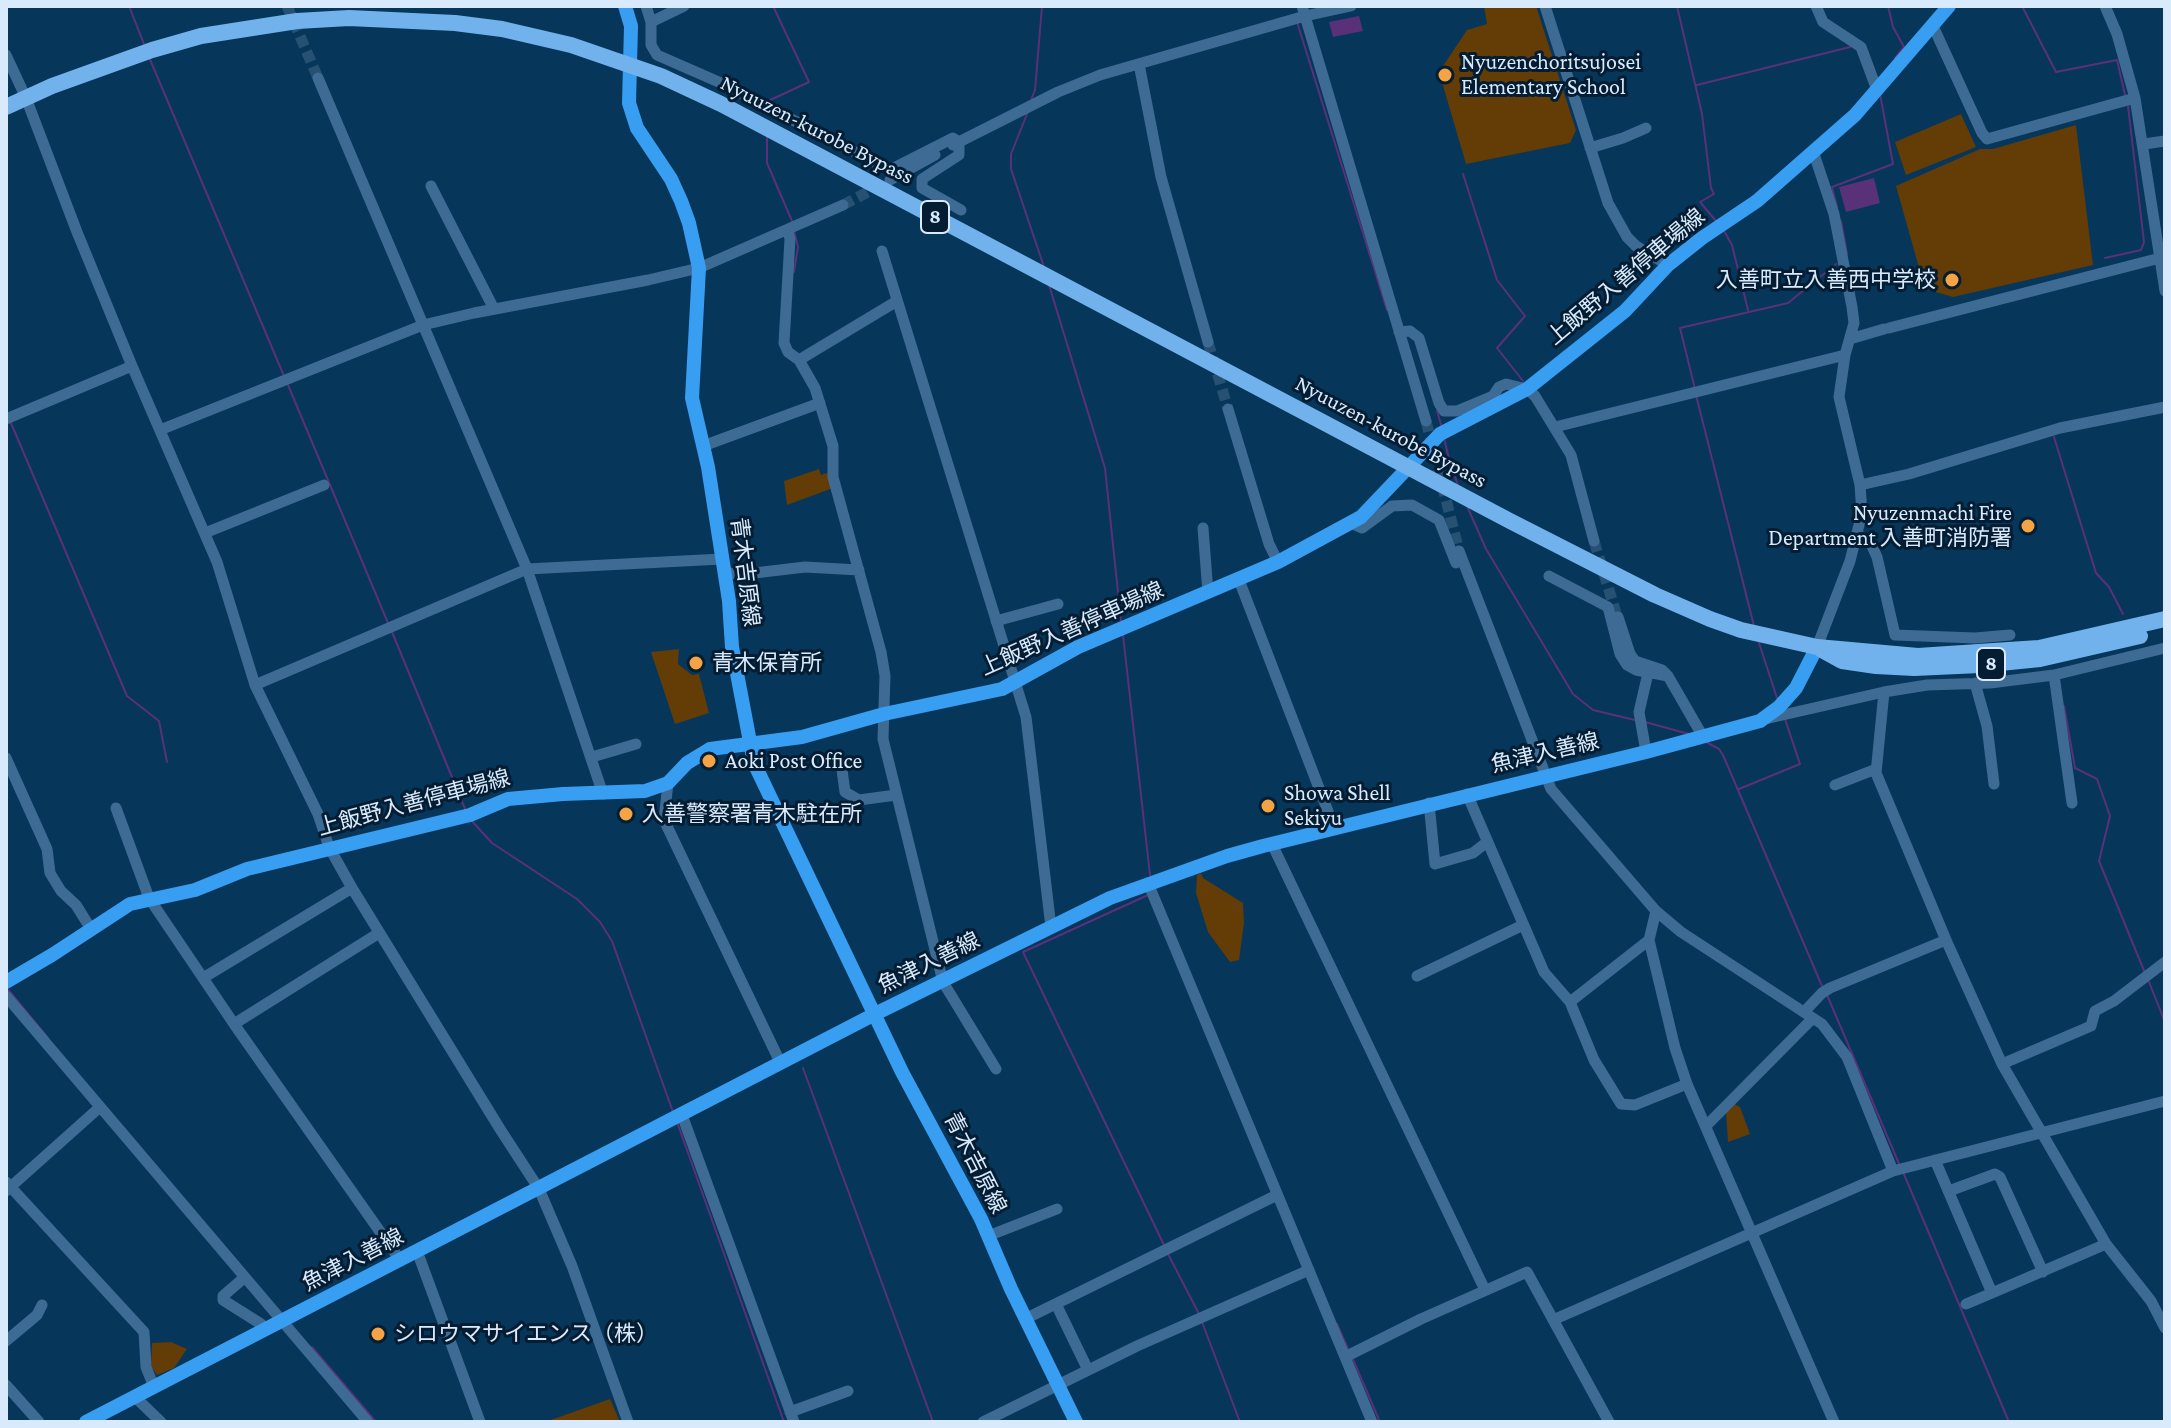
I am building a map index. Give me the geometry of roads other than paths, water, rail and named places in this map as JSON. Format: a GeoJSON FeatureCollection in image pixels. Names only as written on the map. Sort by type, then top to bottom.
{"type":"FeatureCollection","features":[{"type":"Feature","properties":{"kind":"highway","name":"Nyuuzen-kurobe Bypass"},"geometry":{"type":"LineString","coordinates":[[6,107],[152,50],[201,36],[282,23],[349,18],[408,19],[502,29],[571,45],[661,76],[734,111],[1668,601],[1741,630],[1817,647]]}},
{"type":"Feature","properties":{"kind":"highway","name":"8"},"geometry":{"type":"LineString","coordinates":[[1817,647],[1918,656],[1999,652],[2039,648],[2165,619]]}},
{"type":"Feature","properties":{"kind":"highway","name":"8"},"geometry":{"type":"LineString","coordinates":[[1817,647],[1842,661],[1876,666],[1980,665],[2040,659],[2165,629]]}},
{"type":"Feature","properties":{"kind":"main road","name":"青木吉原線"},"geometry":{"type":"LineString","coordinates":[[625,6],[631,26],[629,103],[637,128],[671,179],[681,201],[699,268],[692,398],[724,566],[729,623],[750,744],[759,773],[875,1014],[988,1236],[1076,1422]]}},
{"type":"Feature","properties":{"kind":"main road","name":"上飯野入善停車場線"},"geometry":{"type":"LineString","coordinates":[[6,982],[130,904],[195,890],[228,875],[329,847],[470,815],[508,799],[645,791],[668,783],[687,763],[710,749],[802,737],[884,714],[986,693],[1015,683],[1078,647],[1278,562],[1351,523],[1371,508],[1440,434],[1527,389],[1625,311],[1668,265],[1757,201],[1855,115],[1949,6]]}},
{"type":"Feature","properties":{"kind":"main road","name":"魚津入善線"},"geometry":{"type":"LineString","coordinates":[[86,1422],[875,1014],[1148,883],[1227,856],[1334,827],[1646,752],[1760,721],[1779,707],[1796,688],[1817,647]]}},
{"type":"Feature","properties":{"kind":"street"},"geometry":{"type":"LineString","coordinates":[[646,6],[651,22],[651,45],[657,55],[721,83],[890,170],[953,138],[959,142]]}},
{"type":"Feature","properties":{"kind":"street"},"geometry":{"type":"LineString","coordinates":[[651,22],[684,6]]}},
{"type":"Feature","properties":{"kind":"street"},"geometry":{"type":"LineString","coordinates":[[890,180],[1058,92],[1100,75],[1303,11],[1351,6]]}},
{"type":"Feature","properties":{"kind":"street"},"geometry":{"type":"LineString","coordinates":[[1545,6],[1608,203],[1627,237],[1668,265]]}},
{"type":"Feature","properties":{"kind":"street"},"geometry":{"type":"LineString","coordinates":[[1816,6],[1823,22],[1861,47],[1877,90]]}},
{"type":"Feature","properties":{"kind":"street"},"geometry":{"type":"LineString","coordinates":[[2105,6],[2117,34],[2135,98],[2165,291]]}},
{"type":"Feature","properties":{"kind":"street"},"geometry":{"type":"LineString","coordinates":[[1303,11],[1426,421]]}},
{"type":"Feature","properties":{"kind":"street"},"geometry":{"type":"LineString","coordinates":[[1933,26],[1987,139],[2135,98]]}},
{"type":"Feature","properties":{"kind":"street"},"geometry":{"type":"LineString","coordinates":[[6,55],[132,366],[217,562],[255,685],[318,814],[329,847],[352,888],[539,1189],[572,1266],[628,1422]]}},
{"type":"Feature","properties":{"kind":"street"},"geometry":{"type":"LineString","coordinates":[[1139,64],[1161,177],[1208,342]]}},
{"type":"Feature","properties":{"kind":"street"},"geometry":{"type":"LineString","coordinates":[[318,78],[527,569],[603,794]]}},
{"type":"Feature","properties":{"kind":"street"},"geometry":{"type":"LineString","coordinates":[[1590,148],[1646,128]]}},
{"type":"Feature","properties":{"kind":"street"},"geometry":{"type":"LineString","coordinates":[[2144,144],[2165,141]]}},
{"type":"Feature","properties":{"kind":"street"},"geometry":{"type":"LineString","coordinates":[[959,142],[959,155],[922,179],[922,188],[961,210]]}},
{"type":"Feature","properties":{"kind":"street"},"geometry":{"type":"LineString","coordinates":[[1813,151],[1834,214],[1854,323],[1845,355],[1839,397],[1860,485],[1862,513],[1858,534],[1817,647]]}},
{"type":"Feature","properties":{"kind":"street"},"geometry":{"type":"LineString","coordinates":[[431,186],[494,309]]}},
{"type":"Feature","properties":{"kind":"street"},"geometry":{"type":"LineString","coordinates":[[160,430],[423,325],[699,268],[843,205]]}},
{"type":"Feature","properties":{"kind":"street"},"geometry":{"type":"LineString","coordinates":[[788,231],[784,343],[788,352],[799,360],[815,388],[833,446],[833,477],[881,652],[885,676],[883,739],[896,795],[943,982],[996,1069]]}},
{"type":"Feature","properties":{"kind":"street"},"geometry":{"type":"LineString","coordinates":[[882,251],[1026,717],[1053,926]]}},
{"type":"Feature","properties":{"kind":"street"},"geometry":{"type":"LineString","coordinates":[[1850,339],[2162,261]]}},
{"type":"Feature","properties":{"kind":"street"},"geometry":{"type":"LineString","coordinates":[[799,360],[897,301]]}},
{"type":"Feature","properties":{"kind":"street"},"geometry":{"type":"LineString","coordinates":[[1399,332],[1410,331],[1419,338],[1444,411],[1457,411],[1493,396],[1499,387],[1506,384],[1527,389],[1535,396],[1571,455],[1594,541]]}},
{"type":"Feature","properties":{"kind":"street"},"geometry":{"type":"LineString","coordinates":[[1555,427],[1845,355]]}},
{"type":"Feature","properties":{"kind":"street"},"geometry":{"type":"LineString","coordinates":[[6,419],[132,366]]}},
{"type":"Feature","properties":{"kind":"street"},"geometry":{"type":"LineString","coordinates":[[703,446],[820,403]]}},
{"type":"Feature","properties":{"kind":"street"},"geometry":{"type":"LineString","coordinates":[[1860,485],[1909,474],[2060,428],[2165,407]]}},
{"type":"Feature","properties":{"kind":"street"},"geometry":{"type":"LineString","coordinates":[[1228,409],[1269,544],[1278,562]]}},
{"type":"Feature","properties":{"kind":"street"},"geometry":{"type":"LineString","coordinates":[[205,533],[324,485]]}},
{"type":"Feature","properties":{"kind":"street"},"geometry":{"type":"LineString","coordinates":[[1351,523],[1362,528],[1392,506],[1412,505],[1439,520],[1473,607],[1482,609]]}},
{"type":"Feature","properties":{"kind":"street"},"geometry":{"type":"LineString","coordinates":[[1203,528],[1208,593]]}},
{"type":"Feature","properties":{"kind":"street"},"geometry":{"type":"LineString","coordinates":[[1858,534],[1871,544],[1877,557],[1895,635],[1975,638],[2010,635]]}},
{"type":"Feature","properties":{"kind":"street"},"geometry":{"type":"LineString","coordinates":[[1459,551],[1551,789],[1656,911],[1681,932],[1822,1024],[1847,1057],[1893,1171]]}},
{"type":"Feature","properties":{"kind":"street"},"geometry":{"type":"LineString","coordinates":[[255,685],[527,569],[724,566],[746,574],[805,567],[859,570]]}},
{"type":"Feature","properties":{"kind":"street"},"geometry":{"type":"LineString","coordinates":[[1549,576],[1608,607],[1620,654],[1627,665],[1668,676]]}},
{"type":"Feature","properties":{"kind":"street"},"geometry":{"type":"LineString","coordinates":[[1239,580],[1334,827]]}},
{"type":"Feature","properties":{"kind":"street"},"geometry":{"type":"LineString","coordinates":[[996,621],[1058,604]]}},
{"type":"Feature","properties":{"kind":"street"},"geometry":{"type":"LineString","coordinates":[[1616,613],[1630,654],[1635,661],[1662,670],[1668,676],[1702,735]]}},
{"type":"Feature","properties":{"kind":"street"},"geometry":{"type":"LineString","coordinates":[[1760,721],[1927,685],[2054,675],[2165,648]]}},
{"type":"Feature","properties":{"kind":"street"},"geometry":{"type":"LineString","coordinates":[[1646,752],[1639,712],[1648,673]]}},
{"type":"Feature","properties":{"kind":"street"},"geometry":{"type":"LineString","coordinates":[[2054,675],[2072,803]]}},
{"type":"Feature","properties":{"kind":"street"},"geometry":{"type":"LineString","coordinates":[[1975,683],[1987,726],[1994,784]]}},
{"type":"Feature","properties":{"kind":"street"},"geometry":{"type":"LineString","coordinates":[[1884,692],[1876,769],[1946,940],[2002,1064],[2106,1244],[2151,1301],[2165,1328]]}},
{"type":"Feature","properties":{"kind":"street"},"geometry":{"type":"LineString","coordinates":[[592,757],[636,744]]}},
{"type":"Feature","properties":{"kind":"street"},"geometry":{"type":"LineString","coordinates":[[6,758],[47,849],[50,873],[91,929]]}},
{"type":"Feature","properties":{"kind":"street"},"geometry":{"type":"LineString","coordinates":[[1835,785],[1876,769]]}},
{"type":"Feature","properties":{"kind":"street"},"geometry":{"type":"LineString","coordinates":[[842,770],[845,792],[859,800],[896,795]]}},
{"type":"Feature","properties":{"kind":"street"},"geometry":{"type":"LineString","coordinates":[[668,783],[664,820],[781,1064]]}},
{"type":"Feature","properties":{"kind":"street"},"geometry":{"type":"LineString","coordinates":[[1467,794],[1544,972],[1570,1002],[1594,1060],[1621,1104],[1635,1105],[1687,1084]]}},
{"type":"Feature","properties":{"kind":"street"},"geometry":{"type":"LineString","coordinates":[[1429,803],[1435,864],[1473,853],[1487,842]]}},
{"type":"Feature","properties":{"kind":"street"},"geometry":{"type":"LineString","coordinates":[[116,808],[149,898],[400,1260]]}},
{"type":"Feature","properties":{"kind":"street"},"geometry":{"type":"LineString","coordinates":[[1272,844],[1485,1290]]}},
{"type":"Feature","properties":{"kind":"street"},"geometry":{"type":"LineString","coordinates":[[1148,883],[1372,1422]]}},
{"type":"Feature","properties":{"kind":"street"},"geometry":{"type":"LineString","coordinates":[[203,978],[352,888]]}},
{"type":"Feature","properties":{"kind":"street"},"geometry":{"type":"LineString","coordinates":[[1656,911],[1649,940],[1675,1048],[1687,1084],[1834,1422]]}},
{"type":"Feature","properties":{"kind":"street"},"geometry":{"type":"LineString","coordinates":[[1417,976],[1523,925]]}},
{"type":"Feature","properties":{"kind":"street"},"geometry":{"type":"LineString","coordinates":[[234,1024],[379,933]]}},
{"type":"Feature","properties":{"kind":"street"},"geometry":{"type":"LineString","coordinates":[[1570,1002],[1649,940]]}},
{"type":"Feature","properties":{"kind":"street"},"geometry":{"type":"LineString","coordinates":[[1706,1126],[1808,1015],[1822,993],[1946,940]]}},
{"type":"Feature","properties":{"kind":"street"},"geometry":{"type":"LineString","coordinates":[[2002,1064],[2091,1026],[2095,1011],[2114,1001],[2165,962]]}},
{"type":"Feature","properties":{"kind":"street"},"geometry":{"type":"LineString","coordinates":[[6,996],[368,1422]]}},
{"type":"Feature","properties":{"kind":"street"},"geometry":{"type":"LineString","coordinates":[[1553,1320],[1893,1171],[2165,1101]]}},
{"type":"Feature","properties":{"kind":"street"},"geometry":{"type":"LineString","coordinates":[[100,1107],[7,1186],[144,1332],[146,1367],[154,1387]]}},
{"type":"Feature","properties":{"kind":"street"},"geometry":{"type":"LineString","coordinates":[[682,1115],[792,1417],[848,1391]]}},
{"type":"Feature","properties":{"kind":"street"},"geometry":{"type":"LineString","coordinates":[[1935,1160],[1992,1293]]}},
{"type":"Feature","properties":{"kind":"street"},"geometry":{"type":"LineString","coordinates":[[1949,1191],[1995,1174],[2000,1177],[2043,1272]]}},
{"type":"Feature","properties":{"kind":"street"},"geometry":{"type":"LineString","coordinates":[[1025,1319],[1277,1195]]}},
{"type":"Feature","properties":{"kind":"street"},"geometry":{"type":"LineString","coordinates":[[988,1236],[1057,1209]]}},
{"type":"Feature","properties":{"kind":"street"},"geometry":{"type":"LineString","coordinates":[[1966,1304],[2106,1244]]}},
{"type":"Feature","properties":{"kind":"street"},"geometry":{"type":"LineString","coordinates":[[417,1251],[480,1422]]}},
{"type":"Feature","properties":{"kind":"street"},"geometry":{"type":"LineString","coordinates":[[983,1422],[1057,1384],[1309,1270]]}},
{"type":"Feature","properties":{"kind":"street"},"geometry":{"type":"LineString","coordinates":[[1345,1357],[1527,1272],[1609,1422]]}},
{"type":"Feature","properties":{"kind":"street"},"geometry":{"type":"LineString","coordinates":[[245,1277],[223,1296],[223,1300],[261,1324],[265,1330]]}},
{"type":"Feature","properties":{"kind":"street"},"geometry":{"type":"LineString","coordinates":[[1056,1304],[1088,1370]]}},
{"type":"Feature","properties":{"kind":"street"},"geometry":{"type":"LineString","coordinates":[[6,1341],[37,1315],[42,1305]]}},
{"type":"Feature","properties":{"kind":"street"},"geometry":{"type":"LineString","coordinates":[[6,1385],[39,1422]]}},
{"type":"Feature","properties":{"kind":"street"},"geometry":{"type":"LineString","coordinates":[[135,1397],[161,1422]]}},
{"type":"Feature","properties":{"kind":"waterway"},"geometry":{"type":"LineString","coordinates":[[129,6],[144,44]]}},
{"type":"Feature","properties":{"kind":"waterway"},"geometry":{"type":"LineString","coordinates":[[766,102],[809,82],[773,6]]}},
{"type":"Feature","properties":{"kind":"waterway"},"geometry":{"type":"LineString","coordinates":[[1031,100],[1035,90],[1042,6]]}},
{"type":"Feature","properties":{"kind":"waterway"},"geometry":{"type":"LineString","coordinates":[[1677,6],[1702,114],[1714,194],[1700,202],[1716,221]]}},
{"type":"Feature","properties":{"kind":"waterway"},"geometry":{"type":"LineString","coordinates":[[1888,6],[1893,27],[1904,47],[1895,58]]}},
{"type":"Feature","properties":{"kind":"waterway"},"geometry":{"type":"LineString","coordinates":[[2022,6],[2056,72],[2117,60],[2125,95]]}},
{"type":"Feature","properties":{"kind":"waterway"},"geometry":{"type":"LineString","coordinates":[[1297,22],[1387,310]]}},
{"type":"Feature","properties":{"kind":"waterway"},"geometry":{"type":"LineString","coordinates":[[1697,85],[1850,47]]}},
{"type":"Feature","properties":{"kind":"waterway"},"geometry":{"type":"LineString","coordinates":[[149,57],[284,376]]}},
{"type":"Feature","properties":{"kind":"waterway"},"geometry":{"type":"LineString","coordinates":[[1837,207],[1832,187],[1893,164],[1880,94]]}},
{"type":"Feature","properties":{"kind":"waterway"},"geometry":{"type":"LineString","coordinates":[[2105,258],[2141,250],[2144,242],[2128,106]]}},
{"type":"Feature","properties":{"kind":"waterway"},"geometry":{"type":"LineString","coordinates":[[1027,114],[1011,154],[1011,169],[1044,267]]}},
{"type":"Feature","properties":{"kind":"waterway"},"geometry":{"type":"LineString","coordinates":[[767,136],[767,163],[792,221]]}},
{"type":"Feature","properties":{"kind":"waterway"},"geometry":{"type":"LineString","coordinates":[[1463,174],[1497,280],[1525,316],[1497,348],[1523,381]]}},
{"type":"Feature","properties":{"kind":"waterway"},"geometry":{"type":"LineString","coordinates":[[1841,221],[1847,254]]}},
{"type":"Feature","properties":{"kind":"waterway"},"geometry":{"type":"LineString","coordinates":[[1723,229],[1732,245],[1748,310]]}},
{"type":"Feature","properties":{"kind":"waterway"},"geometry":{"type":"LineString","coordinates":[[794,231],[798,247],[794,272]]}},
{"type":"Feature","properties":{"kind":"waterway"},"geometry":{"type":"LineString","coordinates":[[1695,389],[1680,328],[1788,303],[1836,264]]}},
{"type":"Feature","properties":{"kind":"waterway"},"geometry":{"type":"LineString","coordinates":[[1049,285],[1105,468],[1121,621]]}},
{"type":"Feature","properties":{"kind":"waterway"},"geometry":{"type":"LineString","coordinates":[[288,385],[388,623]]}},
{"type":"Feature","properties":{"kind":"waterway"},"geometry":{"type":"LineString","coordinates":[[1696,395],[1754,626]]}},
{"type":"Feature","properties":{"kind":"waterway"},"geometry":{"type":"LineString","coordinates":[[1437,411],[1442,428]]}},
{"type":"Feature","properties":{"kind":"waterway"},"geometry":{"type":"LineString","coordinates":[[11,423],[127,696],[159,721],[167,762]]}},
{"type":"Feature","properties":{"kind":"waterway"},"geometry":{"type":"LineString","coordinates":[[2054,437],[2096,573],[2109,587],[2123,614]]}},
{"type":"Feature","properties":{"kind":"waterway"},"geometry":{"type":"LineString","coordinates":[[1444,438],[1458,485]]}},
{"type":"Feature","properties":{"kind":"waterway"},"geometry":{"type":"LineString","coordinates":[[1467,506],[1486,549],[1573,694],[1593,710],[1635,720]]}},
{"type":"Feature","properties":{"kind":"waterway"},"geometry":{"type":"LineString","coordinates":[[392,632],[466,811]]}},
{"type":"Feature","properties":{"kind":"waterway"},"geometry":{"type":"LineString","coordinates":[[1123,635],[1150,875]]}},
{"type":"Feature","properties":{"kind":"waterway"},"geometry":{"type":"LineString","coordinates":[[1759,643],[1777,698]]}},
{"type":"Feature","properties":{"kind":"waterway"},"geometry":{"type":"LineString","coordinates":[[2064,706],[2075,768],[2097,779],[2110,816],[2099,861],[2145,973]]}},
{"type":"Feature","properties":{"kind":"waterway"},"geometry":{"type":"LineString","coordinates":[[1739,789],[1800,764],[1785,719]]}},
{"type":"Feature","properties":{"kind":"waterway"},"geometry":{"type":"LineString","coordinates":[[1645,722],[1689,734]]}},
{"type":"Feature","properties":{"kind":"waterway"},"geometry":{"type":"LineString","coordinates":[[1706,742],[1723,755],[1822,986]]}},
{"type":"Feature","properties":{"kind":"waterway"},"geometry":{"type":"LineString","coordinates":[[471,820],[492,843],[577,899],[600,922],[612,941],[673,1112]]}},
{"type":"Feature","properties":{"kind":"waterway"},"geometry":{"type":"LineString","coordinates":[[1148,895],[1023,952],[1164,1245]]}},
{"type":"Feature","properties":{"kind":"waterway"},"geometry":{"type":"LineString","coordinates":[[2149,982],[2165,1022]]}},
{"type":"Feature","properties":{"kind":"waterway"},"geometry":{"type":"LineString","coordinates":[[6,987],[48,1038]]}},
{"type":"Feature","properties":{"kind":"waterway"},"geometry":{"type":"LineString","coordinates":[[1827,995],[1900,1166]]}},
{"type":"Feature","properties":{"kind":"waterway"},"geometry":{"type":"LineString","coordinates":[[803,1068],[933,1422]]}},
{"type":"Feature","properties":{"kind":"waterway"},"geometry":{"type":"LineString","coordinates":[[677,1122],[784,1422]]}},
{"type":"Feature","properties":{"kind":"waterway"},"geometry":{"type":"LineString","coordinates":[[1903,1172],[2009,1422]]}},
{"type":"Feature","properties":{"kind":"waterway"},"geometry":{"type":"LineString","coordinates":[[1168,1254],[1198,1312]]}},
{"type":"Feature","properties":{"kind":"waterway"},"geometry":{"type":"LineString","coordinates":[[1202,1322],[1240,1422]]}},
{"type":"Feature","properties":{"kind":"waterway"},"geometry":{"type":"LineString","coordinates":[[1337,1324],[1349,1351]]}},
{"type":"Feature","properties":{"kind":"waterway"},"geometry":{"type":"LineString","coordinates":[[312,1347],[376,1422]]}},
{"type":"Feature","properties":{"kind":"waterway"},"geometry":{"type":"LineString","coordinates":[[1352,1357],[1380,1422]]}},
{"type":"Feature","properties":{"kind":"tunnel"},"geometry":{"type":"LineString","coordinates":[[287,6],[318,78]]}},
{"type":"Feature","properties":{"kind":"tunnel"},"geometry":{"type":"LineString","coordinates":[[843,205],[881,185]]}},
{"type":"Feature","properties":{"kind":"tunnel"},"geometry":{"type":"LineString","coordinates":[[1208,342],[1228,409]]}},
{"type":"Feature","properties":{"kind":"tunnel"},"geometry":{"type":"LineString","coordinates":[[1426,421],[1459,551]]}},
{"type":"Feature","properties":{"kind":"tunnel"},"geometry":{"type":"LineString","coordinates":[[1594,541],[1616,613]]}},
{"type":"Feature","properties":{"kind":"place","name":"Nyuzenchoritsujosei Elementary School"},"geometry":{"type":"Point","coordinates":[1445,75]}},
{"type":"Feature","properties":{"kind":"place","name":"入善町立入善西中学校"},"geometry":{"type":"Point","coordinates":[1952,280]}},
{"type":"Feature","properties":{"kind":"place","name":"Nyuzenmachi Fire Department 入善町消防署"},"geometry":{"type":"Point","coordinates":[2028,526]}},
{"type":"Feature","properties":{"kind":"place","name":"青木保育所"},"geometry":{"type":"Point","coordinates":[696,663]}},
{"type":"Feature","properties":{"kind":"place","name":"Aoki Post Office"},"geometry":{"type":"Point","coordinates":[709,761]}},
{"type":"Feature","properties":{"kind":"place","name":"Showa Shell Sekiyu"},"geometry":{"type":"Point","coordinates":[1268,806]}},
{"type":"Feature","properties":{"kind":"place","name":"入善警察署青木駐在所"},"geometry":{"type":"Point","coordinates":[626,814]}},
{"type":"Feature","properties":{"kind":"place","name":"シロウマサイエンス（株）"},"geometry":{"type":"Point","coordinates":[378,1334]}}]}
